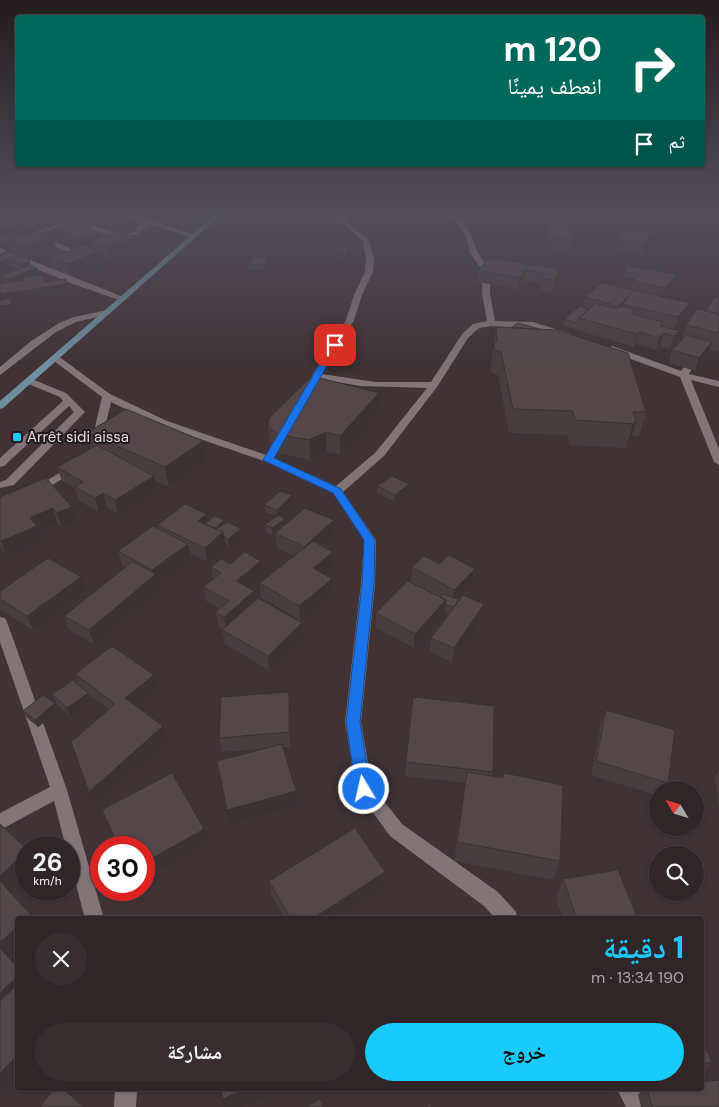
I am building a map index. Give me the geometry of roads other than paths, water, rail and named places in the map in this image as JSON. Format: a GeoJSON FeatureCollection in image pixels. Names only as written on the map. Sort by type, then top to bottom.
{"type":"FeatureCollection","features":[{"type":"Feature","properties":{"kind":"main road"},"geometry":{"type":"LineString","coordinates":[[0,406],[160,265]]}},
{"type":"Feature","properties":{"kind":"street"},"geometry":{"type":"LineString","coordinates":[[33,265],[122,298]]}},
{"type":"Feature","properties":{"kind":"street"},"geometry":{"type":"LineString","coordinates":[[40,268],[49,265]]}},
{"type":"Feature","properties":{"kind":"street"},"geometry":{"type":"LineString","coordinates":[[304,397],[350,320],[358,295],[370,272],[370,265]]}},
{"type":"Feature","properties":{"kind":"street"},"geometry":{"type":"LineString","coordinates":[[482,265],[487,271],[486,293],[491,323]]}},
{"type":"Feature","properties":{"kind":"street"},"geometry":{"type":"LineString","coordinates":[[49,283],[68,279]]}},
{"type":"Feature","properties":{"kind":"street"},"geometry":{"type":"LineString","coordinates":[[0,372],[38,339],[54,329],[75,319],[107,312]]}},
{"type":"Feature","properties":{"kind":"street"},"geometry":{"type":"LineString","coordinates":[[337,491],[380,454],[434,385],[465,336],[476,326],[491,323],[534,325],[577,337]]}},
{"type":"Feature","properties":{"kind":"street"},"geometry":{"type":"LineString","coordinates":[[604,346],[684,375],[719,384]]}},
{"type":"Feature","properties":{"kind":"street"},"geometry":{"type":"LineString","coordinates":[[55,358],[107,396],[163,424],[271,456],[337,491],[370,540],[368,584],[353,722],[364,789],[396,830],[491,900],[506,916]]}},
{"type":"Feature","properties":{"kind":"street"},"geometry":{"type":"LineString","coordinates":[[684,375],[693,360]]}},
{"type":"Feature","properties":{"kind":"street"},"geometry":{"type":"LineString","coordinates":[[684,375],[719,462]]}},
{"type":"Feature","properties":{"kind":"street"},"geometry":{"type":"LineString","coordinates":[[317,376],[369,385],[434,385]]}},
{"type":"Feature","properties":{"kind":"street"},"geometry":{"type":"LineString","coordinates":[[0,485],[10,483],[80,412],[63,395],[29,381]]}},
{"type":"Feature","properties":{"kind":"street"},"geometry":{"type":"LineString","coordinates":[[24,496],[64,475],[86,456],[96,444],[101,429],[107,396]]}},
{"type":"Feature","properties":{"kind":"street"},"geometry":{"type":"LineString","coordinates":[[0,464],[69,401]]}},
{"type":"Feature","properties":{"kind":"street"},"geometry":{"type":"LineString","coordinates":[[0,622],[59,790],[94,916]]}},
{"type":"Feature","properties":{"kind":"street"},"geometry":{"type":"LineString","coordinates":[[0,822],[59,790]]}},
{"type":"Feature","properties":{"kind":"street"},"geometry":{"type":"LineString","coordinates":[[125,1107],[126,1091]]}},
{"type":"Feature","properties":{"kind":"street"},"geometry":{"type":"LineString","coordinates":[[629,1091],[639,1107]]}},
{"type":"Feature","properties":{"kind":"place","name":"Arrêt sidi aissa"},"geometry":{"type":"Point","coordinates":[17,437]}}]}
